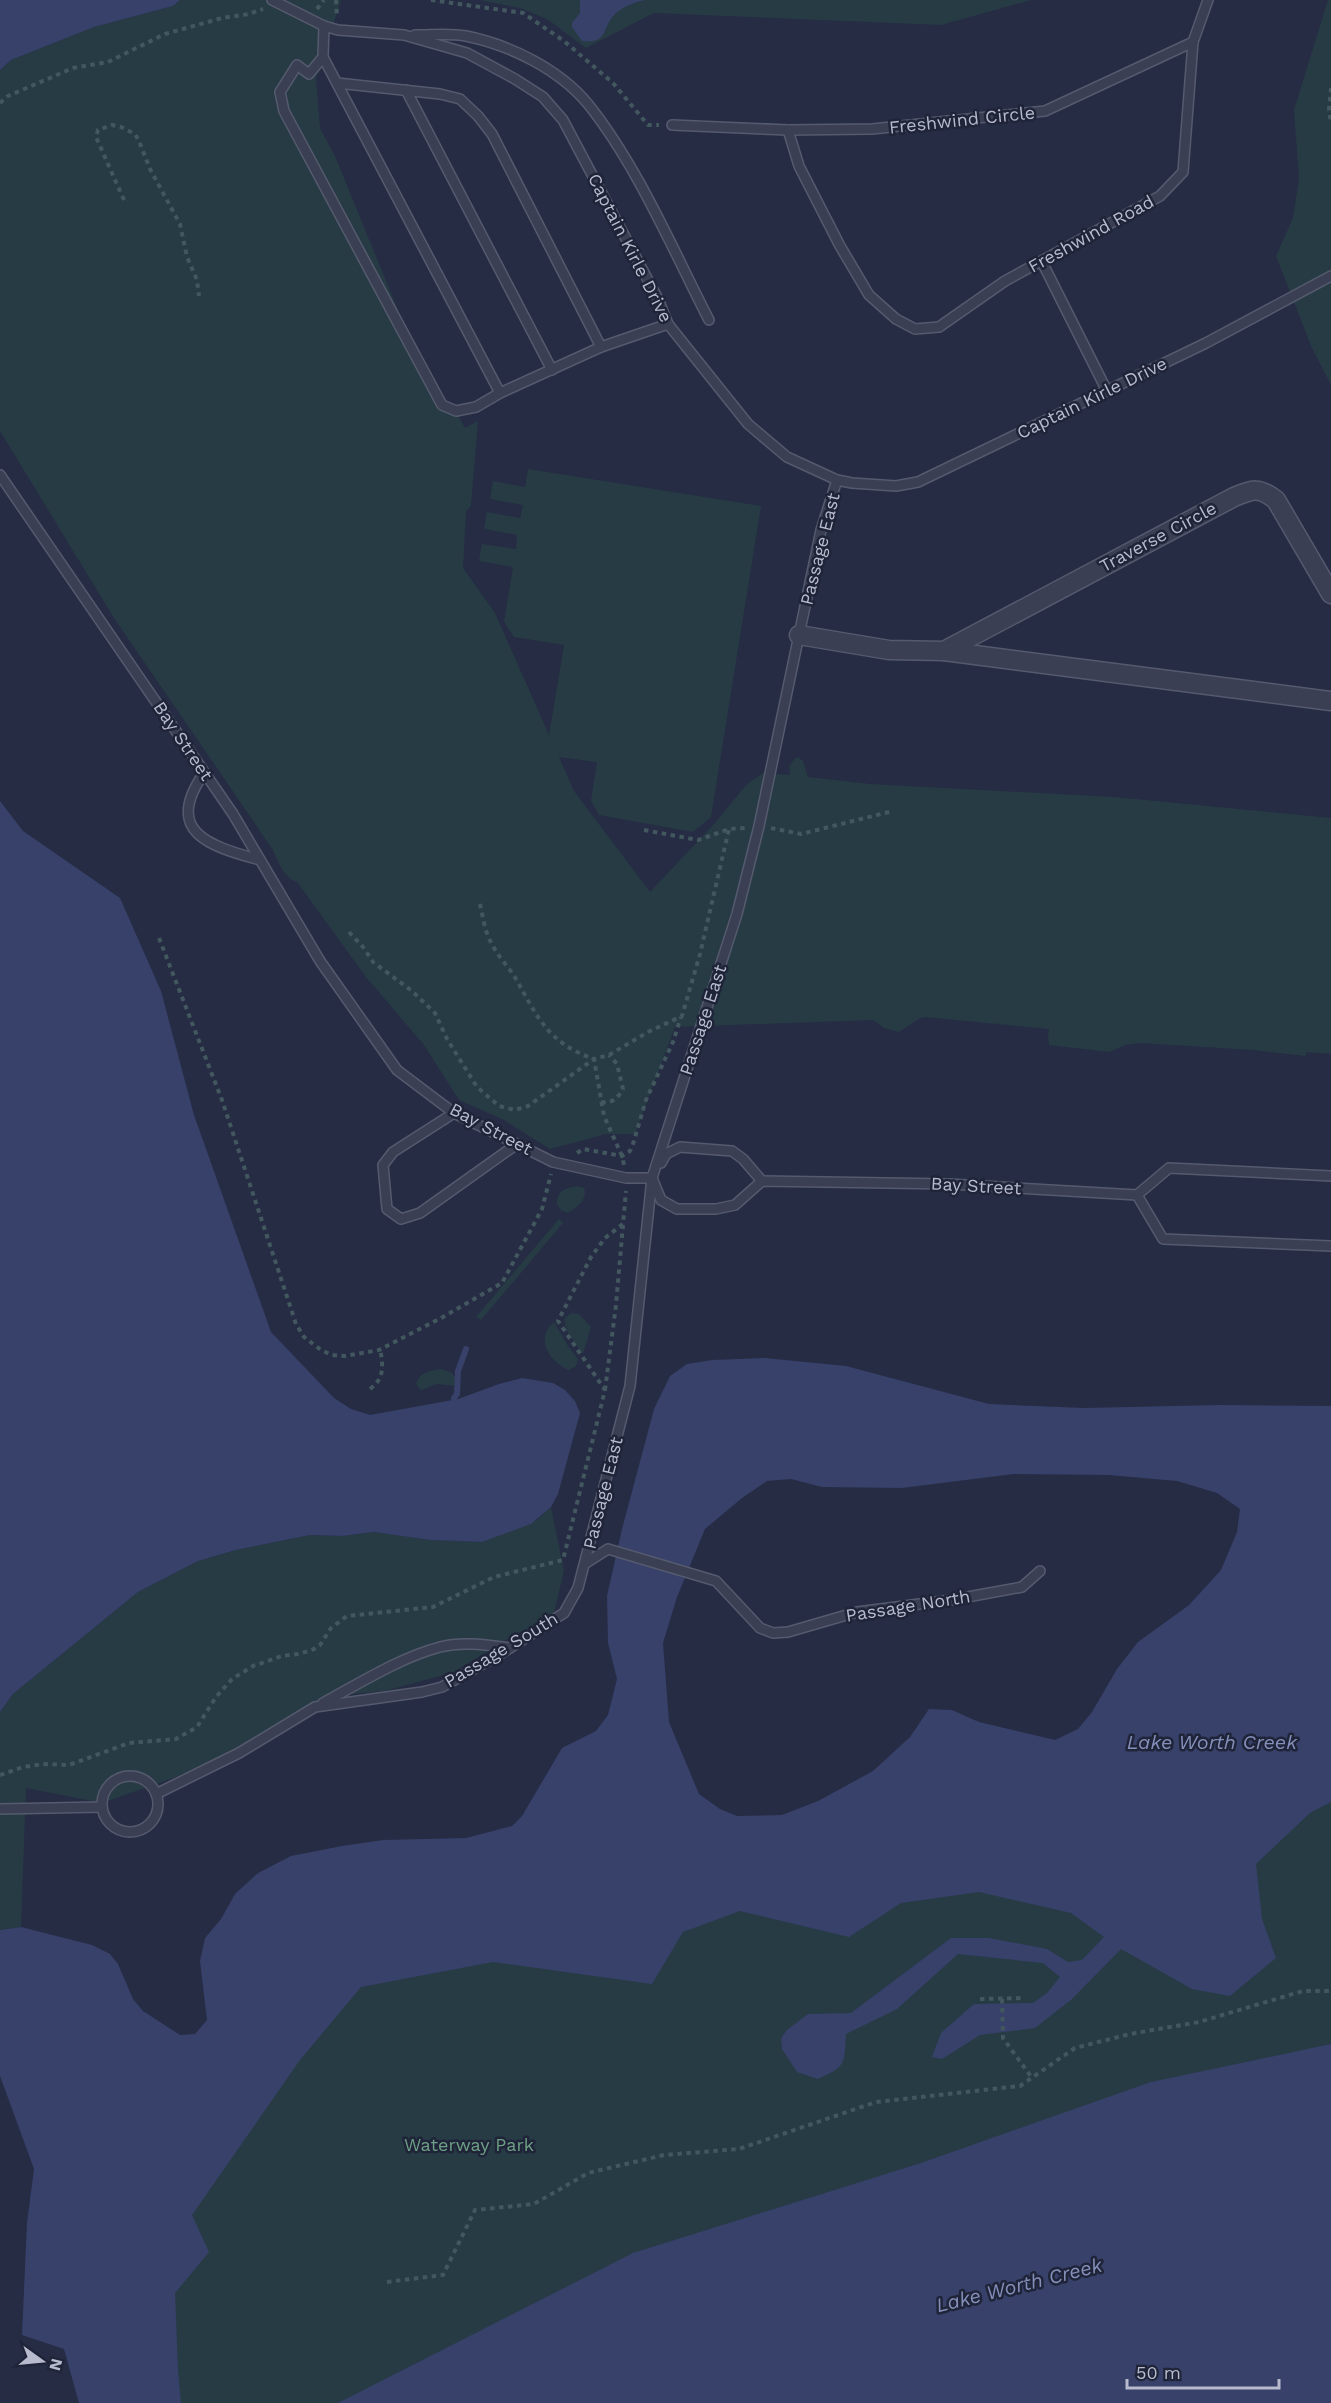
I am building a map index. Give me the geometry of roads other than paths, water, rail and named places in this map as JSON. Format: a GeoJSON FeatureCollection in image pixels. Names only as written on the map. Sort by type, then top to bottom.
{"type":"FeatureCollection","features":[{"type":"Feature","properties":{"kind":"street","name":"Traverse Circle"},"geometry":{"type":"LineString","coordinates":[[945,651],[1234,496],[1253,490],[1264,491],[1276,500],[1331,594]]}},
{"type":"Feature","properties":{"kind":"street","name":"Traverse Circle"},"geometry":{"type":"LineString","coordinates":[[799,635],[889,650],[945,651],[1331,701]]}},
{"type":"Feature","properties":{"kind":"lane","name":"Freshwind Road"},"geometry":{"type":"LineString","coordinates":[[788,130],[799,166],[840,246],[869,295],[896,319],[915,329],[939,327],[1005,281],[1160,196],[1183,171],[1193,42],[1208,0]]}},
{"type":"Feature","properties":{"kind":"lane","name":"Captain Kirle Drive"},"geometry":{"type":"LineString","coordinates":[[274,2],[324,26],[338,30],[404,36],[467,53],[515,78],[543,98],[563,120],[658,299],[668,324],[748,424],[787,457],[837,480],[896,486],[918,482],[1206,343],[1331,276]]}},
{"type":"Feature","properties":{"kind":"lane"},"geometry":{"type":"LineString","coordinates":[[324,26],[323,57],[500,393]]}},
{"type":"Feature","properties":{"kind":"lane"},"geometry":{"type":"LineString","coordinates":[[404,36],[463,35],[494,43],[524,57],[563,80],[588,103],[616,144],[641,188],[709,320]]}},
{"type":"Feature","properties":{"kind":"lane","name":"Freshwind Circle"},"geometry":{"type":"LineString","coordinates":[[672,125],[788,130],[872,129],[1046,111],[1193,42]]}},
{"type":"Feature","properties":{"kind":"lane"},"geometry":{"type":"LineString","coordinates":[[323,57],[309,74],[297,65],[280,92],[284,111],[442,405],[456,411],[476,407],[500,393],[601,347],[668,324]]}},
{"type":"Feature","properties":{"kind":"lane"},"geometry":{"type":"LineString","coordinates":[[337,83],[440,94],[460,99],[492,134],[601,347]]}},
{"type":"Feature","properties":{"kind":"lane"},"geometry":{"type":"LineString","coordinates":[[406,90],[552,370]]}},
{"type":"Feature","properties":{"kind":"lane"},"geometry":{"type":"LineString","coordinates":[[1042,262],[1107,391]]}},
{"type":"Feature","properties":{"kind":"lane","name":"Bay Street"},"geometry":{"type":"LineString","coordinates":[[0,475],[204,773],[260,860],[320,961],[397,1070],[454,1113],[553,1162],[626,1178],[652,1178]]}},
{"type":"Feature","properties":{"kind":"lane","name":"Passage East"},"geometry":{"type":"LineString","coordinates":[[586,1563],[630,1386],[652,1178],[737,914],[759,826],[821,530],[837,480]]}},
{"type":"Feature","properties":{"kind":"lane"},"geometry":{"type":"LineString","coordinates":[[204,773],[188,800],[190,823],[198,835],[218,847],[260,860]]}},
{"type":"Feature","properties":{"kind":"lane"},"geometry":{"type":"LineString","coordinates":[[454,1113],[393,1152],[383,1165],[387,1209],[401,1219],[420,1214],[517,1144]]}},
{"type":"Feature","properties":{"kind":"lane"},"geometry":{"type":"LineString","coordinates":[[680,1147],[732,1151],[743,1159],[762,1181],[735,1205],[716,1209],[677,1209],[661,1200],[652,1178],[666,1154],[680,1147]]}},
{"type":"Feature","properties":{"kind":"lane"},"geometry":{"type":"LineString","coordinates":[[1331,1176],[1169,1168],[1137,1195],[1163,1239],[1331,1246]]}},
{"type":"Feature","properties":{"kind":"lane","name":"Bay Street"},"geometry":{"type":"LineString","coordinates":[[762,1181],[949,1184],[1137,1195]]}},
{"type":"Feature","properties":{"kind":"lane","name":"Passage North"},"geometry":{"type":"LineString","coordinates":[[586,1563],[608,1549],[716,1581],[760,1628],[773,1633],[788,1632],[858,1612],[951,1600],[1022,1587],[1040,1571]]}},
{"type":"Feature","properties":{"kind":"lane","name":"Passage South"},"geometry":{"type":"LineString","coordinates":[[156,1794],[239,1753],[315,1707],[433,1690],[510,1648],[564,1613],[578,1588],[586,1563]]}},
{"type":"Feature","properties":{"kind":"lane"},"geometry":{"type":"LineString","coordinates":[[315,1707],[407,1660],[441,1647],[470,1644],[510,1648]]}},
{"type":"Feature","properties":{"kind":"lane"},"geometry":{"type":"LineString","coordinates":[[125,1776],[135,1776],[143,1780],[156,1794],[157,1812],[153,1820],[138,1831],[129,1833],[112,1827],[106,1820],[102,1808],[104,1793],[109,1785],[125,1776]]}},
{"type":"Feature","properties":{"kind":"lane"},"geometry":{"type":"LineString","coordinates":[[0,1809],[102,1808]]}},
{"type":"Feature","properties":{"kind":"water"},"geometry":{"type":"Polygon","coordinates":[[[0,0],[180,0],[173,6],[94,27],[11,60],[0,70],[0,0]]]}},
{"type":"Feature","properties":{"kind":"water"},"geometry":{"type":"Polygon","coordinates":[[[580,0],[645,0],[618,11],[597,40],[582,41],[572,27],[572,23],[580,13],[580,0]]]}},
{"type":"Feature","properties":{"kind":"water"},"geometry":{"type":"Polygon","coordinates":[[[0,801],[23,831],[120,898],[161,991],[194,1115],[271,1332],[334,1398],[351,1409],[370,1415],[458,1399],[522,1378],[553,1383],[565,1390],[575,1401],[580,1413],[558,1494],[551,1507],[531,1524],[482,1542],[430,1540],[374,1532],[342,1536],[310,1535],[236,1550],[198,1561],[138,1592],[13,1694],[0,1712],[0,801]]]}},
{"type":"Feature","properties":{"kind":"water","name":"Lake Worth Creek"},"geometry":{"type":"Polygon","coordinates":[[[765,1358],[846,1366],[989,1404],[1084,1408],[1220,1405],[1331,1406],[1331,1802],[1310,1813],[1256,1864],[1262,1919],[1276,1958],[1230,1996],[1192,1989],[1121,1949],[1072,1999],[1035,2028],[980,2035],[942,2059],[932,2057],[941,2033],[974,2004],[1033,2003],[1047,1993],[1060,1977],[1043,1963],[958,1954],[897,2009],[846,2034],[842,2063],[834,2071],[818,2079],[797,2072],[782,2049],[781,2038],[787,2030],[808,2014],[851,2013],[951,1938],[989,1938],[1047,1949],[1068,1962],[1082,1960],[1104,1937],[1071,1913],[979,1892],[901,1903],[849,1937],[740,1911],[683,1932],[652,1984],[493,1962],[361,1987],[300,2060],[192,2215],[209,2252],[175,2293],[181,2403],[79,2403],[64,2349],[22,2335],[27,2223],[34,2169],[0,2076],[0,1930],[21,1927],[92,1945],[110,1954],[118,1964],[133,1999],[143,2011],[180,2035],[195,2034],[207,2020],[200,1961],[205,1938],[221,1919],[235,1894],[258,1873],[291,1856],[342,1846],[383,1840],[466,1838],[512,1826],[522,1816],[562,1748],[596,1731],[608,1715],[617,1679],[608,1643],[607,1596],[654,1409],[670,1376],[687,1364],[712,1360],[765,1358]],[[1014,1474],[902,1488],[822,1487],[791,1479],[767,1481],[742,1498],[705,1529],[677,1597],[663,1643],[669,1722],[699,1794],[720,1809],[737,1816],[782,1815],[818,1801],[873,1771],[910,1737],[929,1709],[952,1710],[979,1722],[1055,1740],[1078,1729],[1092,1712],[1117,1669],[1138,1642],[1189,1605],[1221,1570],[1237,1532],[1240,1509],[1217,1493],[1177,1481],[1109,1475],[1014,1474]]]}},
{"type":"Feature","properties":{"kind":"water","name":"Lake Worth Creek"},"geometry":{"type":"Polygon","coordinates":[[[1331,2044],[1331,2403],[338,2403],[633,2253],[921,2163],[1151,2082],[1331,2044]]]}},
{"type":"Feature","properties":{"kind":"waterway"},"geometry":{"type":"LineString","coordinates":[[454,1398],[457,1394],[458,1371],[466,1349]]}},
{"type":"Feature","properties":{"kind":"park label","name":"Waterway Park"},"geometry":{"type":"Point","coordinates":[469,2145]}}]}
